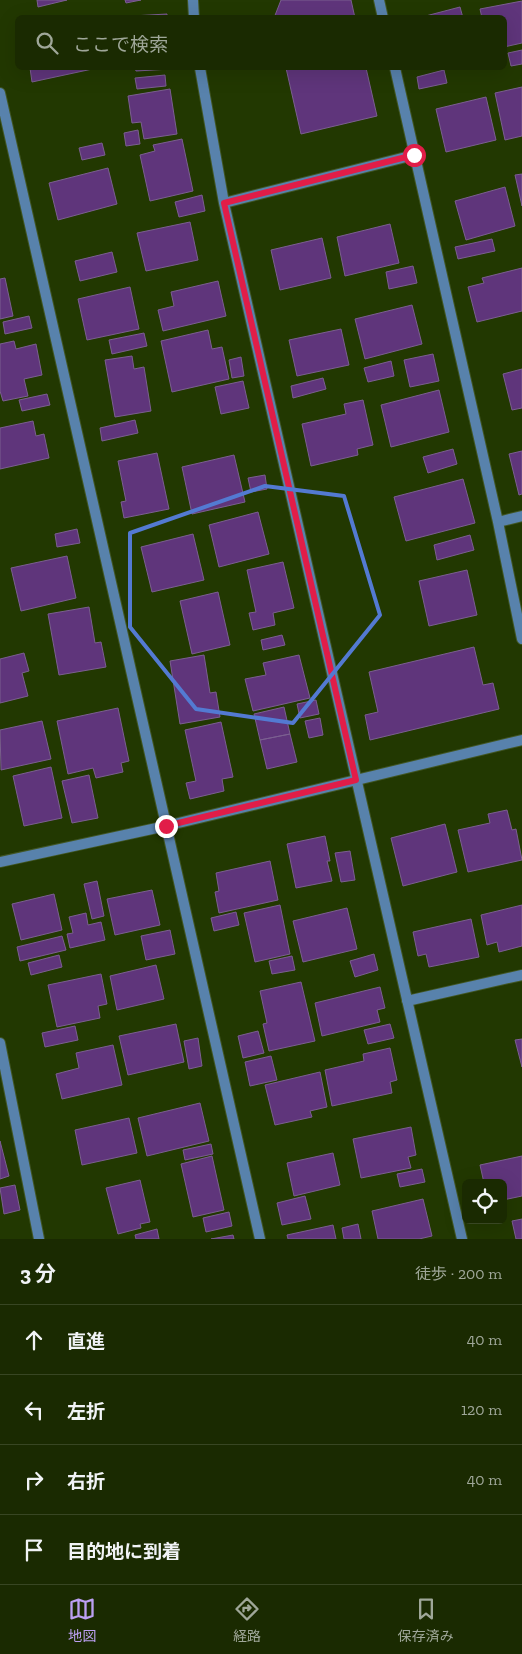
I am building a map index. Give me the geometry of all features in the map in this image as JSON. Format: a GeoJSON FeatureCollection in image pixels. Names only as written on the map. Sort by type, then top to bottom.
{"type":"FeatureCollection","features":[{"type":"Feature","properties":{"kind":"street"},"geometry":{"type":"LineString","coordinates":[[192,0],[194,15]]}},
{"type":"Feature","properties":{"kind":"street"},"geometry":{"type":"LineString","coordinates":[[379,0],[382,15]]}},
{"type":"Feature","properties":{"kind":"street"},"geometry":{"type":"LineString","coordinates":[[200,70],[224,203],[462,1239]]}},
{"type":"Feature","properties":{"kind":"street"},"geometry":{"type":"LineString","coordinates":[[394,70],[498,522],[522,639]]}},
{"type":"Feature","properties":{"kind":"street"},"geometry":{"type":"LineString","coordinates":[[0,93],[260,1239]]}},
{"type":"Feature","properties":{"kind":"street"},"geometry":{"type":"LineString","coordinates":[[224,203],[414,155]]}},
{"type":"Feature","properties":{"kind":"street"},"geometry":{"type":"LineString","coordinates":[[498,522],[522,516]]}},
{"type":"Feature","properties":{"kind":"street"},"geometry":{"type":"LineString","coordinates":[[0,862],[166,826],[522,740]]}},
{"type":"Feature","properties":{"kind":"street"},"geometry":{"type":"LineString","coordinates":[[407,1001],[522,975]]}},
{"type":"Feature","properties":{"kind":"street"},"geometry":{"type":"LineString","coordinates":[[0,1043],[39,1239]]}},
{"type":"Feature","properties":{"kind":"highlighted area"},"geometry":{"type":"Polygon","coordinates":[[[265,486],[344,496],[380,615],[293,723],[196,709],[130,627],[130,533],[265,486]]]}},
{"type":"Feature","properties":{"kind":"building"},"geometry":{"type":"Polygon","coordinates":[[[37,0],[67,0],[38,7],[37,0]]]}},
{"type":"Feature","properties":{"kind":"building"},"geometry":{"type":"Polygon","coordinates":[[[125,0],[141,0],[126,3],[125,0]]]}},
{"type":"Feature","properties":{"kind":"building"},"geometry":{"type":"Polygon","coordinates":[[[281,0],[351,0],[354,15],[275,15],[281,0]]]}},
{"type":"Feature","properties":{"kind":"building"},"geometry":{"type":"Polygon","coordinates":[[[522,1],[522,43],[507,46],[507,15],[481,15],[480,9],[522,1]]]}},
{"type":"Feature","properties":{"kind":"building"},"geometry":{"type":"Polygon","coordinates":[[[460,7],[462,15],[429,15],[460,7]]]}},
{"type":"Feature","properties":{"kind":"building"},"geometry":{"type":"Polygon","coordinates":[[[522,50],[522,64],[511,66],[508,53],[522,50]]]}},
{"type":"Feature","properties":{"kind":"building"},"geometry":{"type":"Polygon","coordinates":[[[30,70],[88,70],[32,82],[30,70]]]}},
{"type":"Feature","properties":{"kind":"building"},"geometry":{"type":"Polygon","coordinates":[[[286,70],[366,70],[377,116],[301,134],[286,70]]]}},
{"type":"Feature","properties":{"kind":"building"},"geometry":{"type":"Polygon","coordinates":[[[444,70],[447,83],[419,89],[417,77],[444,70]]]}},
{"type":"Feature","properties":{"kind":"building"},"geometry":{"type":"Polygon","coordinates":[[[165,75],[166,86],[137,89],[135,78],[165,75]]]}},
{"type":"Feature","properties":{"kind":"building"},"geometry":{"type":"Polygon","coordinates":[[[522,87],[522,136],[505,140],[495,93],[522,87]]]}},
{"type":"Feature","properties":{"kind":"building"},"geometry":{"type":"Polygon","coordinates":[[[170,89],[177,134],[144,139],[141,122],[132,123],[128,96],[170,89]]]}},
{"type":"Feature","properties":{"kind":"building"},"geometry":{"type":"Polygon","coordinates":[[[486,97],[496,140],[446,152],[436,109],[486,97]]]}},
{"type":"Feature","properties":{"kind":"building"},"geometry":{"type":"Polygon","coordinates":[[[138,130],[140,144],[126,146],[124,133],[138,130]]]}},
{"type":"Feature","properties":{"kind":"building"},"geometry":{"type":"Polygon","coordinates":[[[182,139],[193,191],[150,201],[140,155],[155,151],[153,145],[182,139]]]}},
{"type":"Feature","properties":{"kind":"building"},"geometry":{"type":"Polygon","coordinates":[[[102,143],[105,155],[82,160],[79,148],[102,143]]]}},
{"type":"Feature","properties":{"kind":"building"},"geometry":{"type":"Polygon","coordinates":[[[108,168],[117,204],[58,220],[49,183],[108,168]]]}},
{"type":"Feature","properties":{"kind":"building"},"geometry":{"type":"Polygon","coordinates":[[[522,174],[522,206],[515,175],[522,174]]]}},
{"type":"Feature","properties":{"kind":"building"},"geometry":{"type":"Polygon","coordinates":[[[505,187],[515,226],[466,240],[455,201],[505,187]]]}},
{"type":"Feature","properties":{"kind":"building"},"geometry":{"type":"Polygon","coordinates":[[[202,195],[205,211],[179,217],[175,202],[202,195]]]}},
{"type":"Feature","properties":{"kind":"building"},"geometry":{"type":"Polygon","coordinates":[[[190,222],[198,260],[146,271],[137,233],[190,222]]]}},
{"type":"Feature","properties":{"kind":"building"},"geometry":{"type":"Polygon","coordinates":[[[390,224],[399,263],[345,276],[337,237],[390,224]]]}},
{"type":"Feature","properties":{"kind":"building"},"geometry":{"type":"Polygon","coordinates":[[[322,238],[331,278],[280,290],[271,250],[322,238]]]}},
{"type":"Feature","properties":{"kind":"building"},"geometry":{"type":"Polygon","coordinates":[[[492,239],[495,251],[458,259],[455,247],[492,239]]]}},
{"type":"Feature","properties":{"kind":"building"},"geometry":{"type":"Polygon","coordinates":[[[112,252],[117,272],[80,281],[75,261],[112,252]]]}},
{"type":"Feature","properties":{"kind":"building"},"geometry":{"type":"Polygon","coordinates":[[[413,266],[417,283],[389,289],[386,272],[413,266]]]}},
{"type":"Feature","properties":{"kind":"building"},"geometry":{"type":"Polygon","coordinates":[[[522,268],[522,311],[477,322],[468,287],[484,283],[482,278],[522,268]]]}},
{"type":"Feature","properties":{"kind":"building"},"geometry":{"type":"Polygon","coordinates":[[[5,278],[13,316],[0,319],[0,279],[5,278]]]}},
{"type":"Feature","properties":{"kind":"building"},"geometry":{"type":"Polygon","coordinates":[[[218,281],[226,316],[163,331],[158,310],[174,306],[171,292],[218,281]]]}},
{"type":"Feature","properties":{"kind":"building"},"geometry":{"type":"Polygon","coordinates":[[[130,287],[139,329],[87,340],[78,299],[130,287]]]}},
{"type":"Feature","properties":{"kind":"building"},"geometry":{"type":"Polygon","coordinates":[[[412,305],[422,344],[365,359],[355,319],[412,305]]]}},
{"type":"Feature","properties":{"kind":"building"},"geometry":{"type":"Polygon","coordinates":[[[29,316],[32,328],[5,334],[3,322],[29,316]]]}},
{"type":"Feature","properties":{"kind":"building"},"geometry":{"type":"Polygon","coordinates":[[[341,329],[349,365],[297,376],[289,340],[341,329]]]}},
{"type":"Feature","properties":{"kind":"building"},"geometry":{"type":"Polygon","coordinates":[[[208,330],[212,349],[222,347],[229,379],[172,392],[161,341],[208,330]]]}},
{"type":"Feature","properties":{"kind":"building"},"geometry":{"type":"Polygon","coordinates":[[[144,333],[147,346],[112,354],[109,340],[144,333]]]}},
{"type":"Feature","properties":{"kind":"building"},"geometry":{"type":"Polygon","coordinates":[[[14,341],[16,349],[36,344],[42,375],[24,379],[28,396],[3,401],[0,391],[0,344],[14,341]]]}},
{"type":"Feature","properties":{"kind":"building"},"geometry":{"type":"Polygon","coordinates":[[[433,354],[439,381],[410,387],[404,360],[433,354]]]}},
{"type":"Feature","properties":{"kind":"building"},"geometry":{"type":"Polygon","coordinates":[[[132,356],[134,369],[144,367],[151,411],[115,417],[105,360],[132,356]]]}},
{"type":"Feature","properties":{"kind":"building"},"geometry":{"type":"Polygon","coordinates":[[[241,357],[244,376],[232,378],[229,360],[241,357]]]}},
{"type":"Feature","properties":{"kind":"building"},"geometry":{"type":"Polygon","coordinates":[[[391,361],[394,376],[368,382],[364,368],[391,361]]]}},
{"type":"Feature","properties":{"kind":"building"},"geometry":{"type":"Polygon","coordinates":[[[522,369],[522,408],[512,410],[503,374],[522,369]]]}},
{"type":"Feature","properties":{"kind":"building"},"geometry":{"type":"Polygon","coordinates":[[[323,378],[326,389],[293,398],[291,386],[323,378]]]}},
{"type":"Feature","properties":{"kind":"building"},"geometry":{"type":"Polygon","coordinates":[[[243,381],[249,408],[221,414],[215,387],[243,381]]]}},
{"type":"Feature","properties":{"kind":"building"},"geometry":{"type":"Polygon","coordinates":[[[439,390],[449,432],[391,447],[381,405],[439,390]]]}},
{"type":"Feature","properties":{"kind":"building"},"geometry":{"type":"Polygon","coordinates":[[[47,394],[50,405],[22,411],[19,400],[47,394]]]}},
{"type":"Feature","properties":{"kind":"building"},"geometry":{"type":"Polygon","coordinates":[[[363,400],[373,445],[357,449],[358,455],[311,466],[302,424],[346,414],[344,404],[363,400]]]}},
{"type":"Feature","properties":{"kind":"building"},"geometry":{"type":"Polygon","coordinates":[[[135,420],[138,433],[102,441],[100,428],[135,420]]]}},
{"type":"Feature","properties":{"kind":"building"},"geometry":{"type":"Polygon","coordinates":[[[33,421],[36,436],[44,434],[49,458],[0,469],[0,428],[33,421]]]}},
{"type":"Feature","properties":{"kind":"building"},"geometry":{"type":"Polygon","coordinates":[[[453,449],[457,464],[428,473],[423,457],[453,449]]]}},
{"type":"Feature","properties":{"kind":"building"},"geometry":{"type":"Polygon","coordinates":[[[522,451],[522,494],[519,495],[509,454],[522,451]]]}},
{"type":"Feature","properties":{"kind":"building"},"geometry":{"type":"Polygon","coordinates":[[[157,453],[169,509],[124,518],[121,502],[126,501],[118,461],[157,453]]]}},
{"type":"Feature","properties":{"kind":"building"},"geometry":{"type":"Polygon","coordinates":[[[234,455],[245,502],[192,514],[182,467],[234,455]]]}},
{"type":"Feature","properties":{"kind":"building"},"geometry":{"type":"Polygon","coordinates":[[[265,475],[267,489],[251,492],[248,478],[265,475]]]}},
{"type":"Feature","properties":{"kind":"building"},"geometry":{"type":"Polygon","coordinates":[[[463,479],[475,523],[406,541],[394,497],[463,479]]]}},
{"type":"Feature","properties":{"kind":"building"},"geometry":{"type":"Polygon","coordinates":[[[258,512],[269,554],[219,567],[209,525],[258,512]]]}},
{"type":"Feature","properties":{"kind":"building"},"geometry":{"type":"Polygon","coordinates":[[[77,529],[80,543],[57,547],[55,534],[77,529]]]}},
{"type":"Feature","properties":{"kind":"building"},"geometry":{"type":"Polygon","coordinates":[[[193,534],[204,580],[152,592],[141,547],[193,534]]]}},
{"type":"Feature","properties":{"kind":"building"},"geometry":{"type":"Polygon","coordinates":[[[470,535],[474,550],[437,560],[434,545],[470,535]]]}},
{"type":"Feature","properties":{"kind":"building"},"geometry":{"type":"Polygon","coordinates":[[[67,556],[76,598],[21,611],[11,568],[67,556]]]}},
{"type":"Feature","properties":{"kind":"building"},"geometry":{"type":"Polygon","coordinates":[[[283,562],[294,608],[273,613],[275,625],[253,630],[249,613],[256,612],[247,570],[283,562]]]}},
{"type":"Feature","properties":{"kind":"building"},"geometry":{"type":"Polygon","coordinates":[[[467,570],[477,615],[429,626],[419,581],[467,570]]]}},
{"type":"Feature","properties":{"kind":"building"},"geometry":{"type":"Polygon","coordinates":[[[218,592],[230,645],[192,654],[180,601],[218,592]]]}},
{"type":"Feature","properties":{"kind":"building"},"geometry":{"type":"Polygon","coordinates":[[[89,607],[95,643],[101,642],[106,667],[59,675],[48,614],[89,607]]]}},
{"type":"Feature","properties":{"kind":"building"},"geometry":{"type":"Polygon","coordinates":[[[282,635],[285,645],[263,650],[261,640],[282,635]]]}},
{"type":"Feature","properties":{"kind":"building"},"geometry":{"type":"Polygon","coordinates":[[[474,647],[483,685],[493,683],[499,709],[370,740],[365,715],[378,712],[369,672],[474,647]]]}},
{"type":"Feature","properties":{"kind":"building"},"geometry":{"type":"Polygon","coordinates":[[[24,653],[29,671],[22,673],[28,696],[0,703],[0,659],[24,653]]]}},
{"type":"Feature","properties":{"kind":"building"},"geometry":{"type":"Polygon","coordinates":[[[204,655],[210,693],[216,692],[220,717],[180,724],[170,661],[204,655]]]}},
{"type":"Feature","properties":{"kind":"building"},"geometry":{"type":"Polygon","coordinates":[[[299,655],[310,698],[253,711],[245,679],[266,675],[263,663],[299,655]]]}},
{"type":"Feature","properties":{"kind":"building"},"geometry":{"type":"Polygon","coordinates":[[[316,700],[319,714],[300,718],[297,704],[316,700]]]}},
{"type":"Feature","properties":{"kind":"building"},"geometry":{"type":"Polygon","coordinates":[[[284,707],[290,734],[260,740],[254,714],[284,707]]]}},
{"type":"Feature","properties":{"kind":"building"},"geometry":{"type":"Polygon","coordinates":[[[118,708],[129,761],[121,763],[123,772],[96,778],[93,768],[68,774],[57,721],[118,708]]]}},
{"type":"Feature","properties":{"kind":"building"},"geometry":{"type":"Polygon","coordinates":[[[320,718],[323,735],[309,738],[305,721],[320,718]]]}},
{"type":"Feature","properties":{"kind":"building"},"geometry":{"type":"Polygon","coordinates":[[[42,721],[51,759],[1,770],[0,730],[42,721]]]}},
{"type":"Feature","properties":{"kind":"building"},"geometry":{"type":"Polygon","coordinates":[[[221,722],[233,777],[222,779],[224,791],[190,799],[186,783],[196,781],[185,730],[221,722]]]}},
{"type":"Feature","properties":{"kind":"building"},"geometry":{"type":"Polygon","coordinates":[[[290,734],[297,762],[267,769],[260,740],[290,734]]]}},
{"type":"Feature","properties":{"kind":"building"},"geometry":{"type":"Polygon","coordinates":[[[51,767],[62,818],[24,826],[13,776],[51,767]]]}},
{"type":"Feature","properties":{"kind":"building"},"geometry":{"type":"Polygon","coordinates":[[[89,775],[98,818],[72,823],[62,781],[89,775]]]}},
{"type":"Feature","properties":{"kind":"building"},"geometry":{"type":"Polygon","coordinates":[[[507,810],[512,830],[516,829],[522,860],[468,872],[458,830],[490,823],[488,814],[507,810]]]}},
{"type":"Feature","properties":{"kind":"building"},"geometry":{"type":"Polygon","coordinates":[[[445,824],[457,872],[403,886],[391,838],[445,824]]]}},
{"type":"Feature","properties":{"kind":"building"},"geometry":{"type":"Polygon","coordinates":[[[325,836],[330,861],[327,861],[332,881],[296,888],[287,844],[325,836]]]}},
{"type":"Feature","properties":{"kind":"building"},"geometry":{"type":"Polygon","coordinates":[[[350,851],[355,880],[341,882],[335,853],[350,851]]]}},
{"type":"Feature","properties":{"kind":"building"},"geometry":{"type":"Polygon","coordinates":[[[270,861],[278,900],[219,913],[215,892],[219,891],[216,873],[270,861]]]}},
{"type":"Feature","properties":{"kind":"building"},"geometry":{"type":"Polygon","coordinates":[[[97,881],[104,916],[92,919],[84,884],[97,881]]]}},
{"type":"Feature","properties":{"kind":"building"},"geometry":{"type":"Polygon","coordinates":[[[152,890],[160,925],[115,935],[107,899],[152,890]]]}},
{"type":"Feature","properties":{"kind":"building"},"geometry":{"type":"Polygon","coordinates":[[[54,894],[62,930],[21,940],[12,904],[54,894]]]}},
{"type":"Feature","properties":{"kind":"building"},"geometry":{"type":"Polygon","coordinates":[[[280,905],[290,954],[255,962],[244,913],[280,905]]]}},
{"type":"Feature","properties":{"kind":"building"},"geometry":{"type":"Polygon","coordinates":[[[522,905],[522,946],[499,952],[497,942],[487,945],[481,915],[522,905]]]}},
{"type":"Feature","properties":{"kind":"building"},"geometry":{"type":"Polygon","coordinates":[[[347,908],[357,949],[303,962],[293,921],[347,908]]]}},
{"type":"Feature","properties":{"kind":"building"},"geometry":{"type":"Polygon","coordinates":[[[236,912],[239,925],[214,931],[211,918],[236,912]]]}},
{"type":"Feature","properties":{"kind":"building"},"geometry":{"type":"Polygon","coordinates":[[[86,913],[88,925],[101,922],[105,940],[70,948],[67,934],[73,933],[69,917],[86,913]]]}},
{"type":"Feature","properties":{"kind":"building"},"geometry":{"type":"Polygon","coordinates":[[[471,919],[479,957],[429,967],[426,954],[418,956],[413,932],[471,919]]]}},
{"type":"Feature","properties":{"kind":"building"},"geometry":{"type":"Polygon","coordinates":[[[170,930],[175,954],[146,960],[141,936],[170,930]]]}},
{"type":"Feature","properties":{"kind":"building"},"geometry":{"type":"Polygon","coordinates":[[[62,936],[66,950],[20,961],[17,947],[62,936]]]}},
{"type":"Feature","properties":{"kind":"building"},"geometry":{"type":"Polygon","coordinates":[[[374,954],[378,970],[355,977],[350,961],[374,954]]]}},
{"type":"Feature","properties":{"kind":"building"},"geometry":{"type":"Polygon","coordinates":[[[59,955],[62,967],[31,975],[28,963],[59,955]]]}},
{"type":"Feature","properties":{"kind":"building"},"geometry":{"type":"Polygon","coordinates":[[[292,956],[295,970],[272,974],[269,961],[292,956]]]}},
{"type":"Feature","properties":{"kind":"building"},"geometry":{"type":"Polygon","coordinates":[[[156,965],[164,999],[117,1010],[110,976],[156,965]]]}},
{"type":"Feature","properties":{"kind":"building"},"geometry":{"type":"Polygon","coordinates":[[[101,974],[107,1004],[98,1006],[100,1018],[57,1027],[48,985],[101,974]]]}},
{"type":"Feature","properties":{"kind":"building"},"geometry":{"type":"Polygon","coordinates":[[[301,982],[315,1041],[269,1051],[263,1024],[267,1023],[260,991],[301,982]]]}},
{"type":"Feature","properties":{"kind":"building"},"geometry":{"type":"Polygon","coordinates":[[[380,987],[385,1008],[377,1010],[380,1022],[322,1036],[315,1003],[380,987]]]}},
{"type":"Feature","properties":{"kind":"building"},"geometry":{"type":"Polygon","coordinates":[[[176,1024],[184,1062],[128,1075],[119,1036],[176,1024]]]}},
{"type":"Feature","properties":{"kind":"building"},"geometry":{"type":"Polygon","coordinates":[[[390,1024],[394,1038],[368,1044],[364,1030],[390,1024]]]}},
{"type":"Feature","properties":{"kind":"building"},"geometry":{"type":"Polygon","coordinates":[[[75,1026],[78,1040],[45,1047],[42,1033],[75,1026]]]}},
{"type":"Feature","properties":{"kind":"building"},"geometry":{"type":"Polygon","coordinates":[[[258,1031],[264,1053],[243,1058],[238,1036],[258,1031]]]}},
{"type":"Feature","properties":{"kind":"building"},"geometry":{"type":"Polygon","coordinates":[[[198,1038],[202,1066],[189,1069],[184,1041],[198,1038]]]}},
{"type":"Feature","properties":{"kind":"building"},"geometry":{"type":"Polygon","coordinates":[[[522,1039],[522,1067],[515,1040],[522,1039]]]}},
{"type":"Feature","properties":{"kind":"building"},"geometry":{"type":"Polygon","coordinates":[[[113,1045],[122,1085],[62,1099],[56,1074],[79,1068],[76,1053],[113,1045]]]}},
{"type":"Feature","properties":{"kind":"building"},"geometry":{"type":"Polygon","coordinates":[[[390,1048],[397,1080],[390,1082],[392,1093],[332,1106],[325,1070],[364,1061],[363,1054],[390,1048]]]}},
{"type":"Feature","properties":{"kind":"building"},"geometry":{"type":"Polygon","coordinates":[[[271,1056],[277,1080],[250,1086],[245,1062],[271,1056]]]}},
{"type":"Feature","properties":{"kind":"building"},"geometry":{"type":"Polygon","coordinates":[[[320,1072],[327,1107],[310,1111],[312,1117],[275,1125],[265,1085],[320,1072]]]}},
{"type":"Feature","properties":{"kind":"building"},"geometry":{"type":"Polygon","coordinates":[[[200,1103],[209,1141],[147,1156],[138,1118],[200,1103]]]}},
{"type":"Feature","properties":{"kind":"building"},"geometry":{"type":"Polygon","coordinates":[[[129,1118],[137,1153],[82,1165],[75,1130],[129,1118]]]}},
{"type":"Feature","properties":{"kind":"building"},"geometry":{"type":"Polygon","coordinates":[[[411,1127],[416,1155],[408,1157],[411,1168],[361,1178],[353,1139],[411,1127]]]}},
{"type":"Feature","properties":{"kind":"building"},"geometry":{"type":"Polygon","coordinates":[[[0,1141],[9,1176],[0,1179],[0,1141]]]}},
{"type":"Feature","properties":{"kind":"building"},"geometry":{"type":"Polygon","coordinates":[[[211,1144],[213,1154],[185,1160],[183,1150],[211,1144]]]}},
{"type":"Feature","properties":{"kind":"building"},"geometry":{"type":"Polygon","coordinates":[[[333,1153],[340,1185],[294,1196],[287,1163],[333,1153]]]}},
{"type":"Feature","properties":{"kind":"building"},"geometry":{"type":"Polygon","coordinates":[[[212,1156],[224,1210],[193,1217],[181,1164],[212,1156]]]}},
{"type":"Feature","properties":{"kind":"building"},"geometry":{"type":"Polygon","coordinates":[[[522,1156],[522,1196],[507,1199],[507,1179],[483,1179],[480,1165],[522,1156]]]}},
{"type":"Feature","properties":{"kind":"building"},"geometry":{"type":"Polygon","coordinates":[[[422,1169],[425,1182],[400,1187],[397,1174],[422,1169]]]}},
{"type":"Feature","properties":{"kind":"building"},"geometry":{"type":"Polygon","coordinates":[[[140,1180],[150,1222],[140,1224],[141,1228],[118,1234],[106,1188],[140,1180]]]}},
{"type":"Feature","properties":{"kind":"building"},"geometry":{"type":"Polygon","coordinates":[[[15,1185],[20,1210],[4,1214],[0,1188],[15,1185]]]}},
{"type":"Feature","properties":{"kind":"building"},"geometry":{"type":"Polygon","coordinates":[[[305,1196],[311,1219],[282,1225],[277,1203],[305,1196]]]}},
{"type":"Feature","properties":{"kind":"building"},"geometry":{"type":"Polygon","coordinates":[[[423,1199],[432,1236],[419,1239],[378,1239],[372,1211],[423,1199]]]}},
{"type":"Feature","properties":{"kind":"building"},"geometry":{"type":"Polygon","coordinates":[[[229,1212],[232,1226],[206,1232],[203,1218],[229,1212]]]}},
{"type":"Feature","properties":{"kind":"building"},"geometry":{"type":"Polygon","coordinates":[[[522,1219],[522,1239],[516,1239],[512,1221],[522,1219]]]}},
{"type":"Feature","properties":{"kind":"building"},"geometry":{"type":"Polygon","coordinates":[[[358,1224],[361,1239],[344,1239],[342,1228],[358,1224]]]}},
{"type":"Feature","properties":{"kind":"building"},"geometry":{"type":"Polygon","coordinates":[[[333,1225],[336,1239],[288,1239],[287,1235],[333,1225]]]}},
{"type":"Feature","properties":{"kind":"building"},"geometry":{"type":"Polygon","coordinates":[[[157,1229],[159,1239],[136,1239],[135,1235],[157,1229]]]}},
{"type":"Feature","properties":{"kind":"building"},"geometry":{"type":"Polygon","coordinates":[[[233,1235],[234,1239],[211,1239],[233,1235]]]}},
{"type":"Feature","properties":{"kind":"route"},"geometry":{"type":"LineString","coordinates":[[166,826],[356,780],[224,203],[414,155]]}}]}
